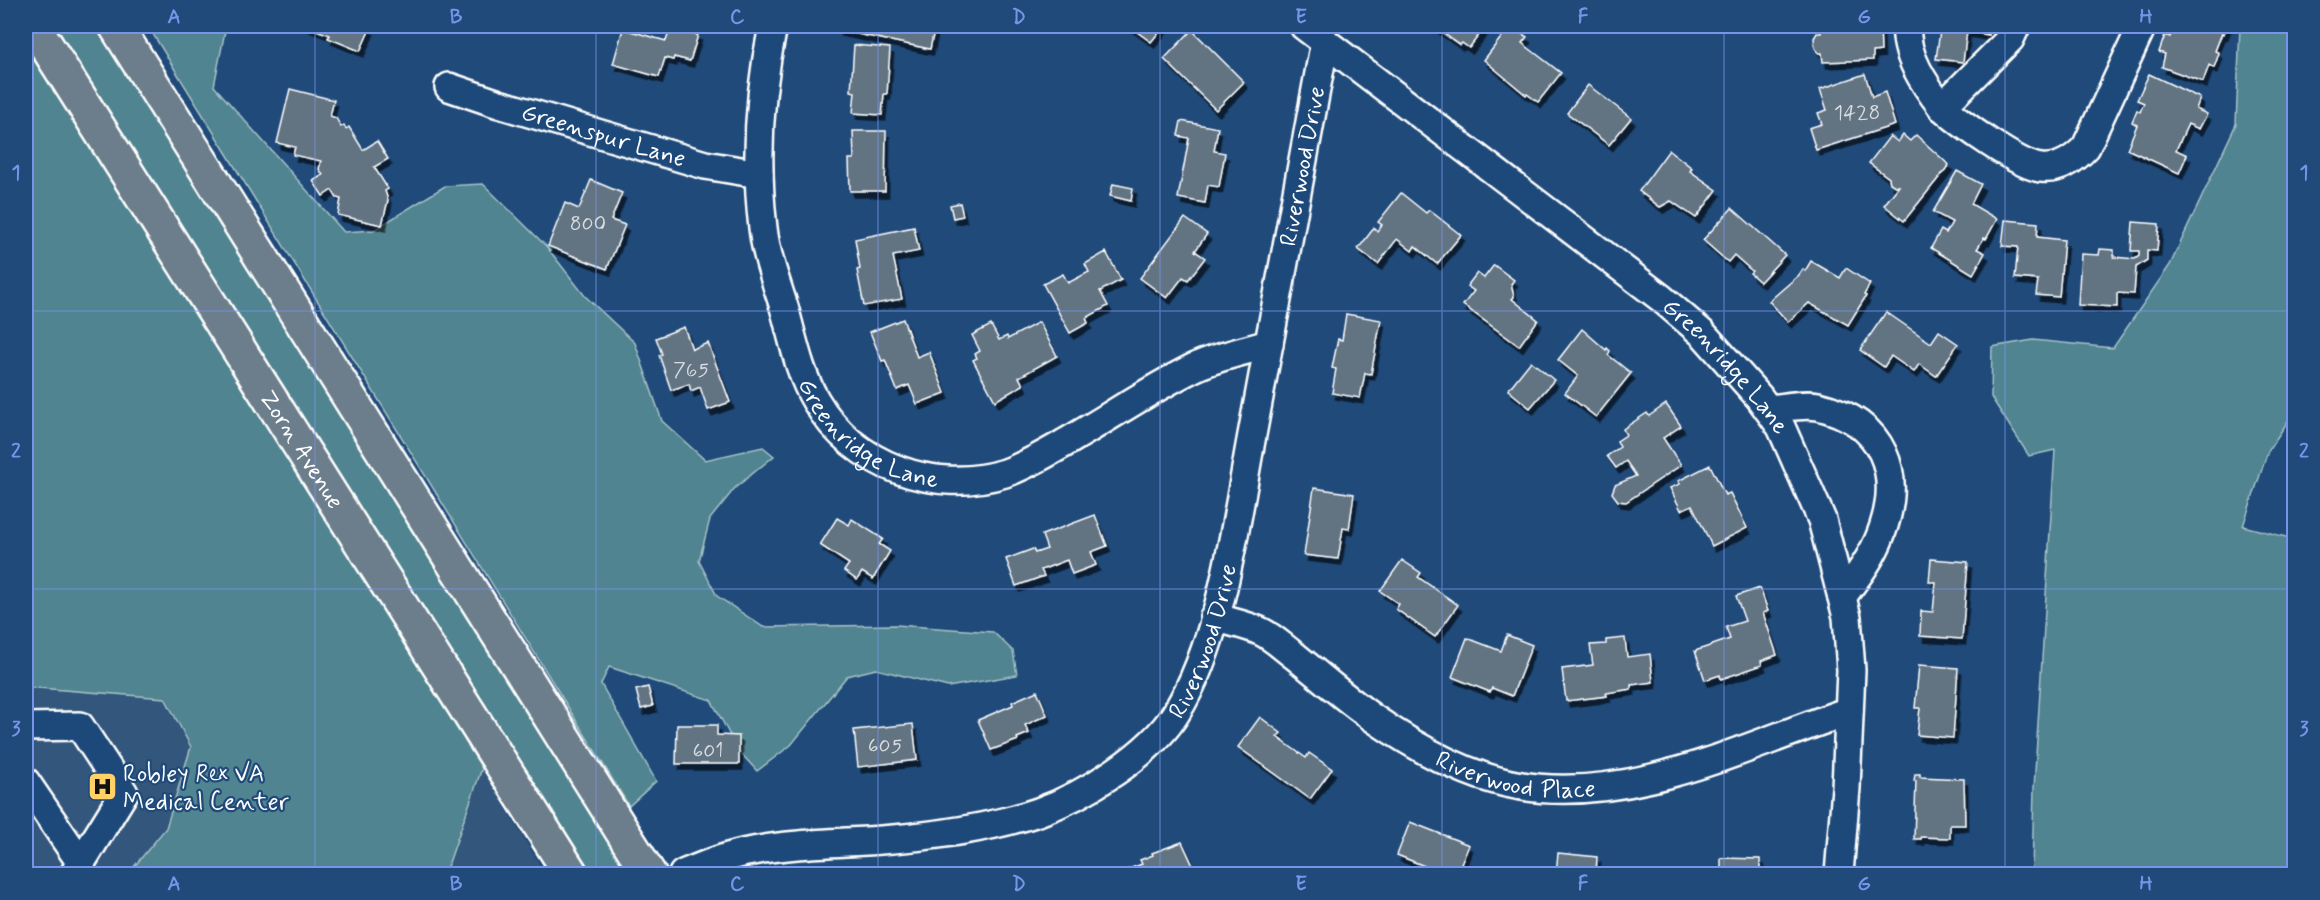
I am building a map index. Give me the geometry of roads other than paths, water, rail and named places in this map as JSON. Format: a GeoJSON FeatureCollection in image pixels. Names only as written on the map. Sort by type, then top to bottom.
{"type":"FeatureCollection","features":[{"type":"Feature","properties":{"kind":"main road","name":"Zorn Avenue"},"geometry":{"type":"LineString","coordinates":[[34,26],[570,874]]}},
{"type":"Feature","properties":{"kind":"main road"},"geometry":{"type":"LineString","coordinates":[[116,26],[649,874]]}},
{"type":"Feature","properties":{"kind":"street","name":"Greenridge Lane"},"geometry":{"type":"LineString","coordinates":[[773,26],[760,108],[759,174],[763,230],[807,385],[839,432],[863,452],[916,476],[968,480],[1004,473],[1034,461],[1196,367],[1269,344]]}},
{"type":"Feature","properties":{"kind":"street"},"geometry":{"type":"LineString","coordinates":[[1907,26],[1906,32],[1913,59],[1925,85],[1942,107],[1954,118],[2025,164],[2041,168],[2058,167],[2074,159],[2086,147],[2142,26]]}},
{"type":"Feature","properties":{"kind":"street"},"geometry":{"type":"LineString","coordinates":[[1942,107],[2010,39],[2016,26]]}},
{"type":"Feature","properties":{"kind":"street","name":"Greenridge Lane"},"geometry":{"type":"LineString","coordinates":[[1315,33],[1661,298],[1703,334],[1781,427],[1822,520],[1847,617],[1850,649],[1849,711],[1839,874]]}},
{"type":"Feature","properties":{"kind":"street","name":"Riverwood Drive"},"geometry":{"type":"LineString","coordinates":[[683,874],[729,856],[751,851],[807,843],[882,840],[975,829],[1038,812],[1067,801],[1108,777],[1157,737],[1168,725],[1200,664],[1227,568],[1269,344],[1315,33]]}},
{"type":"Feature","properties":{"kind":"street","name":"Greenspur Lane"},"geometry":{"type":"LineString","coordinates":[[449,87],[705,165],[759,174]]}},
{"type":"Feature","properties":{"kind":"street"},"geometry":{"type":"LineString","coordinates":[[1768,409],[1816,405],[1848,417],[1864,426],[1879,444],[1888,464],[1891,486],[1881,534],[1866,565],[1842,597]]}},
{"type":"Feature","properties":{"kind":"street","name":"Riverwood Place"},"geometry":{"type":"LineString","coordinates":[[1214,617],[1262,632],[1374,718],[1434,755],[1488,777],[1533,788],[1588,788],[1639,783],[1680,771],[1849,711]]}},
{"type":"Feature","properties":{"kind":"street"},"geometry":{"type":"LineString","coordinates":[[26,727],[80,726],[124,794],[78,869],[26,782]]}},
{"type":"Feature","properties":{"kind":"place","name":"Robley Rex VA Medical Center"},"geometry":{"type":"Point","coordinates":[102,787]}}]}
